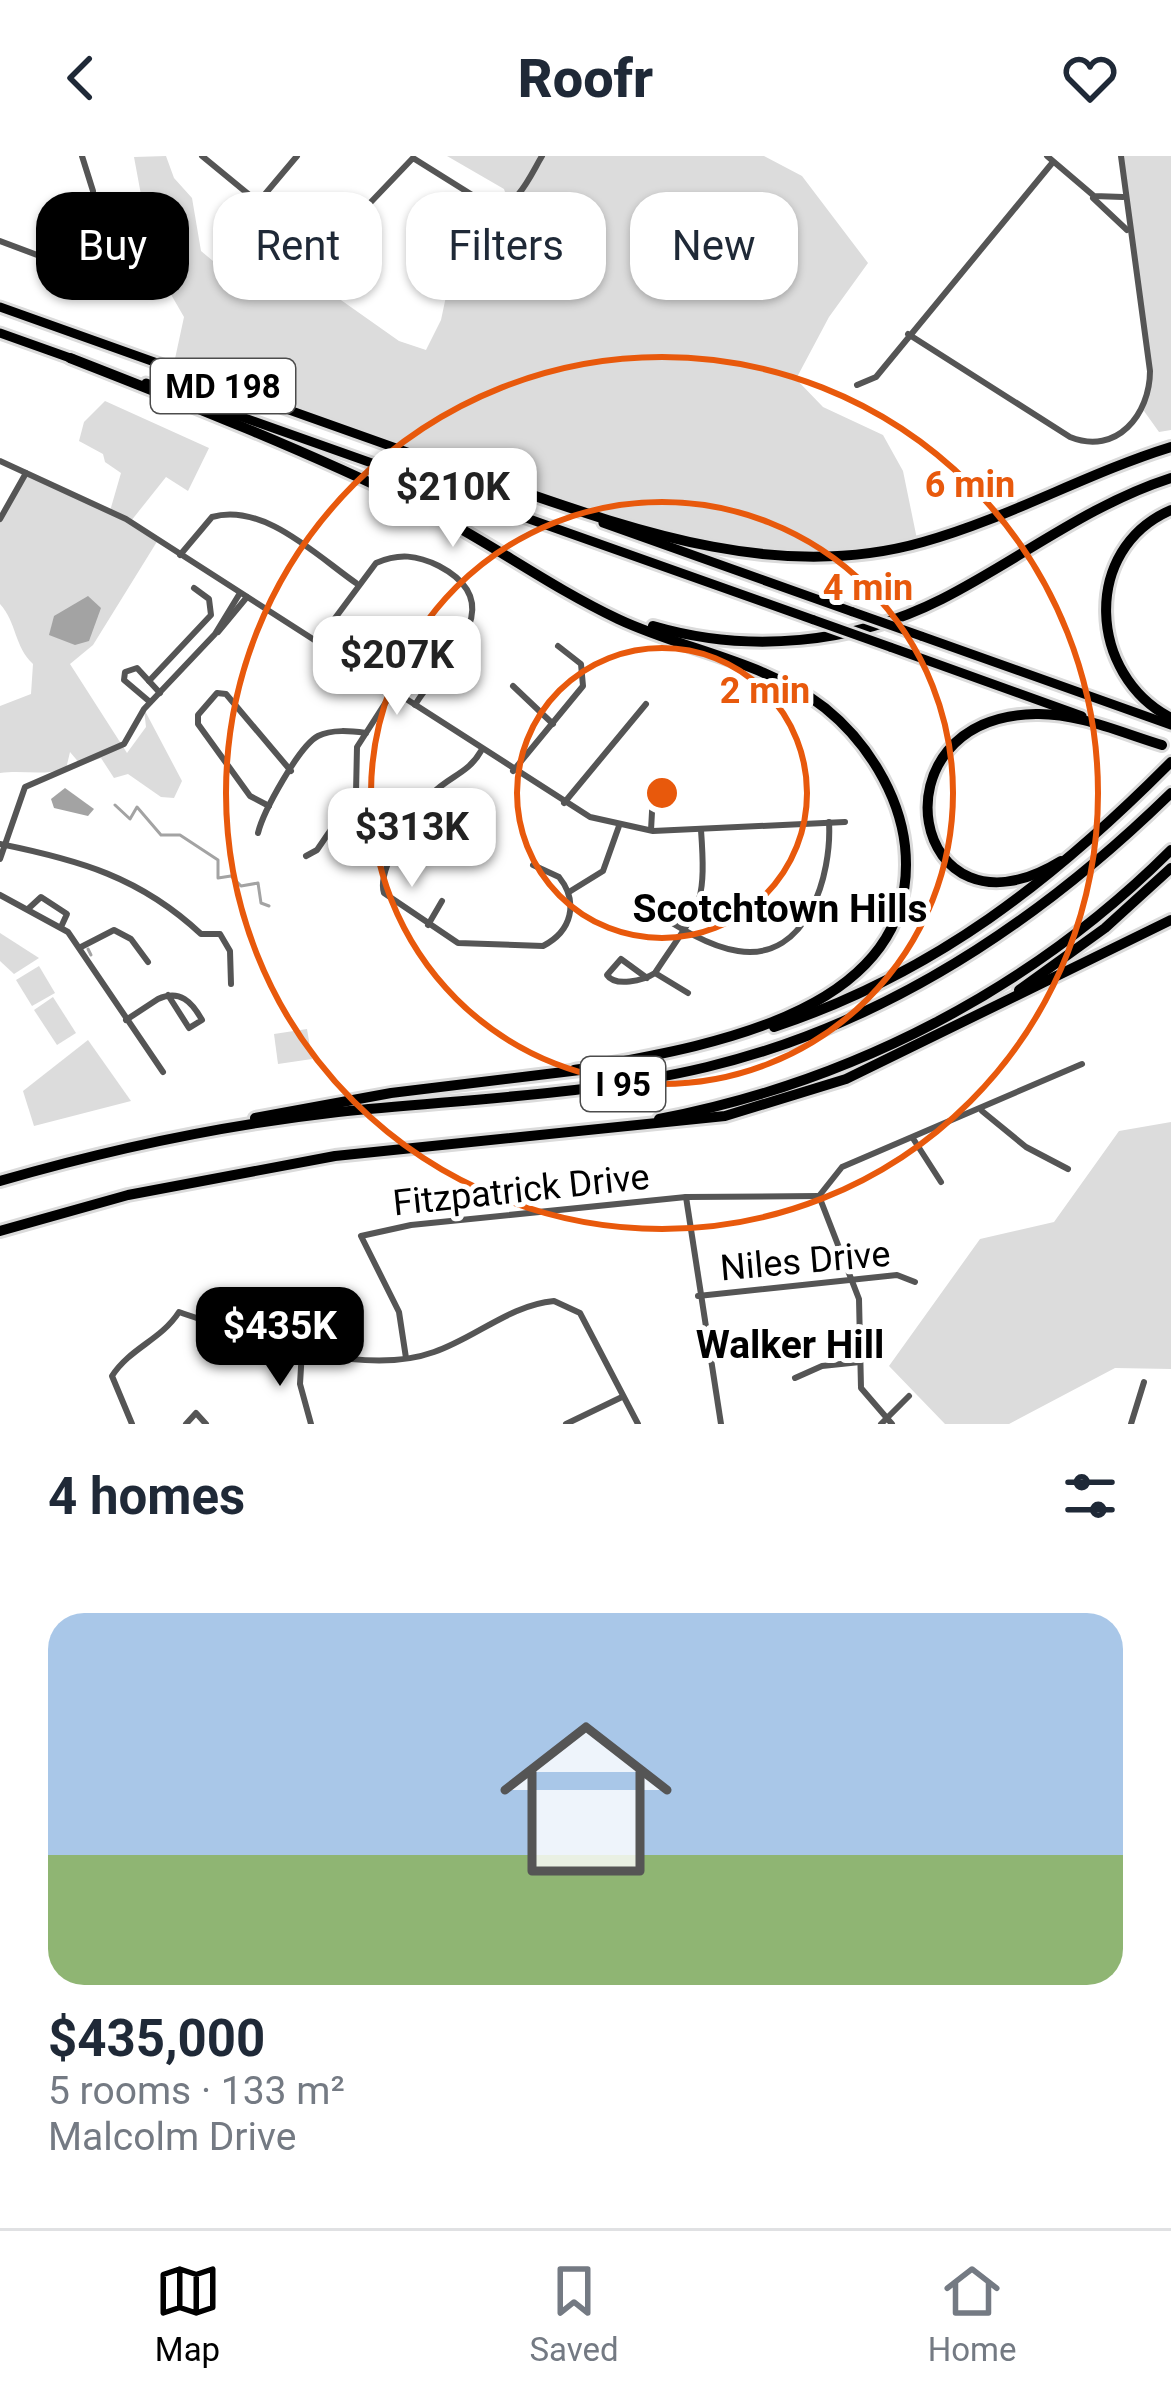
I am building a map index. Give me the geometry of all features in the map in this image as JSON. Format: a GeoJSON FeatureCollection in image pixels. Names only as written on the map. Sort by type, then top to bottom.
{"type":"FeatureCollection","features":[{"type":"Feature","properties":{"kind":"highway"},"geometry":{"type":"LineString","coordinates":[[70,358],[384,490],[637,628],[767,674],[820,705],[879,771],[898,814],[906,859],[903,893],[887,937],[843,988],[809,1006],[704,1043],[574,1070]]}},
{"type":"Feature","properties":{"kind":"highway"},"geometry":{"type":"LineString","coordinates":[[418,455],[701,545],[760,556],[825,558],[889,550],[949,535],[1171,447]]}},
{"type":"Feature","properties":{"kind":"highway"},"geometry":{"type":"LineString","coordinates":[[572,594],[640,623],[691,635],[777,642],[837,635],[940,600],[1095,510],[1171,478]]}},
{"type":"Feature","properties":{"kind":"highway"},"geometry":{"type":"LineString","coordinates":[[1171,509],[1136,533],[1118,559],[1107,589],[1105,621],[1124,676],[1148,704],[1171,721]]}},
{"type":"Feature","properties":{"kind":"highway"},"geometry":{"type":"LineString","coordinates":[[1149,784],[1061,862],[1015,882],[985,882],[961,872],[935,847],[925,823],[924,797],[940,762],[971,732],[996,720],[1051,714],[1167,747]]}},
{"type":"Feature","properties":{"kind":"highway"},"geometry":{"type":"LineString","coordinates":[[181,1137],[316,1105],[574,1070],[742,1037],[885,981],[950,945],[1052,877],[1171,762]]}},
{"type":"Feature","properties":{"kind":"highway","name":"I 95"},"geometry":{"type":"LineString","coordinates":[[0,1181],[181,1137],[334,1113],[628,1083],[793,1041],[893,998],[1000,937],[1094,865],[1171,794]]}},
{"type":"Feature","properties":{"kind":"highway","name":"I 95"},"geometry":{"type":"LineString","coordinates":[[0,1232],[128,1196],[281,1164],[579,1131],[679,1115],[763,1094],[912,1035],[1061,945],[1171,850]]}},
{"type":"Feature","properties":{"kind":"highway"},"geometry":{"type":"LineString","coordinates":[[933,1039],[1072,954],[1171,868]]}},
{"type":"Feature","properties":{"kind":"highway"},"geometry":{"type":"LineString","coordinates":[[579,1131],[725,1116],[847,1079],[1171,920]]}},
{"type":"Feature","properties":{"kind":"main road","name":"MD 198"},"geometry":{"type":"LineString","coordinates":[[0,307],[1171,721]]}},
{"type":"Feature","properties":{"kind":"main road","name":"MD 198"},"geometry":{"type":"LineString","coordinates":[[0,333],[1167,747]]}},
{"type":"Feature","properties":{"kind":"street"},"geometry":{"type":"LineString","coordinates":[[82,156],[93,192]]}},
{"type":"Feature","properties":{"kind":"street"},"geometry":{"type":"LineString","coordinates":[[202,156],[246,192]]}},
{"type":"Feature","properties":{"kind":"street"},"geometry":{"type":"LineString","coordinates":[[266,192],[297,156]]}},
{"type":"Feature","properties":{"kind":"street"},"geometry":{"type":"LineString","coordinates":[[381,192],[413,158],[502,208],[514,199],[542,156]]}},
{"type":"Feature","properties":{"kind":"street"},"geometry":{"type":"LineString","coordinates":[[908,334],[1070,437],[1093,443],[1117,436],[1144,411],[1150,389],[1121,156]]}},
{"type":"Feature","properties":{"kind":"street"},"geometry":{"type":"LineString","coordinates":[[857,386],[876,377],[1050,159],[1128,230]]}},
{"type":"Feature","properties":{"kind":"street"},"geometry":{"type":"LineString","coordinates":[[1086,192],[1103,200],[1124,197]]}},
{"type":"Feature","properties":{"kind":"street"},"geometry":{"type":"LineString","coordinates":[[0,241],[36,255]]}},
{"type":"Feature","properties":{"kind":"street"},"geometry":{"type":"LineString","coordinates":[[0,461],[126,519],[564,803],[619,826],[651,830],[845,822]]}},
{"type":"Feature","properties":{"kind":"street"},"geometry":{"type":"LineString","coordinates":[[0,519],[26,473]]}},
{"type":"Feature","properties":{"kind":"street"},"geometry":{"type":"LineString","coordinates":[[180,555],[212,517],[245,514],[356,583]]}},
{"type":"Feature","properties":{"kind":"street"},"geometry":{"type":"LineString","coordinates":[[318,641],[356,583],[376,563],[405,556],[433,563],[466,587],[472,610],[468,632],[415,705]]}},
{"type":"Feature","properties":{"kind":"street"},"geometry":{"type":"LineString","coordinates":[[149,681],[203,626],[213,607],[194,588]]}},
{"type":"Feature","properties":{"kind":"street"},"geometry":{"type":"LineString","coordinates":[[0,860],[16,801],[28,784],[122,746],[150,702],[215,634],[244,595]]}},
{"type":"Feature","properties":{"kind":"street"},"geometry":{"type":"LineString","coordinates":[[203,626],[215,634]]}},
{"type":"Feature","properties":{"kind":"street"},"geometry":{"type":"LineString","coordinates":[[513,771],[585,681],[581,664],[558,646]]}},
{"type":"Feature","properties":{"kind":"street"},"geometry":{"type":"LineString","coordinates":[[150,702],[123,677],[134,666],[160,694]]}},
{"type":"Feature","properties":{"kind":"street"},"geometry":{"type":"LineString","coordinates":[[513,686],[553,724]]}},
{"type":"Feature","properties":{"kind":"street"},"geometry":{"type":"LineString","coordinates":[[305,856],[317,850],[356,793],[353,759],[393,692]]}},
{"type":"Feature","properties":{"kind":"street"},"geometry":{"type":"LineString","coordinates":[[269,806],[250,796],[198,724],[198,715],[217,693],[226,694],[291,771]]}},
{"type":"Feature","properties":{"kind":"street"},"geometry":{"type":"LineString","coordinates":[[564,803],[646,704]]}},
{"type":"Feature","properties":{"kind":"street"},"geometry":{"type":"LineString","coordinates":[[258,833],[291,771],[319,736],[366,733]]}},
{"type":"Feature","properties":{"kind":"street"},"geometry":{"type":"LineString","coordinates":[[482,750],[468,771],[429,797],[382,879],[386,898],[463,944],[543,946],[567,924],[569,892],[554,872],[533,865]]}},
{"type":"Feature","properties":{"kind":"street"},"geometry":{"type":"LineString","coordinates":[[651,830],[653,794]]}},
{"type":"Feature","properties":{"kind":"street"},"geometry":{"type":"LineString","coordinates":[[636,900],[685,929],[741,952],[783,940],[820,897],[830,822]]}},
{"type":"Feature","properties":{"kind":"street"},"geometry":{"type":"LineString","coordinates":[[569,892],[603,871],[619,826]]}},
{"type":"Feature","properties":{"kind":"street"},"geometry":{"type":"LineString","coordinates":[[688,993],[651,976],[620,959],[607,974],[620,981],[651,976],[685,929],[704,894],[701,830]]}},
{"type":"Feature","properties":{"kind":"street"},"geometry":{"type":"LineString","coordinates":[[2,844],[102,867],[161,901],[203,936],[220,934],[230,951],[231,984]]}},
{"type":"Feature","properties":{"kind":"street"},"geometry":{"type":"LineString","coordinates":[[0,895],[61,927],[164,1072]]}},
{"type":"Feature","properties":{"kind":"street"},"geometry":{"type":"LineString","coordinates":[[28,909],[41,897],[68,914],[61,927]]}},
{"type":"Feature","properties":{"kind":"street"},"geometry":{"type":"LineString","coordinates":[[428,925],[442,901]]}},
{"type":"Feature","properties":{"kind":"street"},"geometry":{"type":"LineString","coordinates":[[80,948],[109,930],[129,937],[148,962]]}},
{"type":"Feature","properties":{"kind":"street"},"geometry":{"type":"LineString","coordinates":[[126,1020],[168,995],[188,1000],[202,1020],[189,1028],[168,995]]}},
{"type":"Feature","properties":{"kind":"street"},"geometry":{"type":"LineString","coordinates":[[909,1396],[887,1422],[863,1392],[861,1310],[819,1196],[842,1168],[1082,1064]]}},
{"type":"Feature","properties":{"kind":"street"},"geometry":{"type":"LineString","coordinates":[[982,1111],[1026,1147],[1068,1169]]}},
{"type":"Feature","properties":{"kind":"street"},"geometry":{"type":"LineString","coordinates":[[914,1140],[941,1182]]}},
{"type":"Feature","properties":{"kind":"street","name":"Fitzpatrick Drive"},"geometry":{"type":"LineString","coordinates":[[406,1358],[399,1312],[362,1236],[411,1225],[686,1197],[819,1196]]}},
{"type":"Feature","properties":{"kind":"street"},"geometry":{"type":"LineString","coordinates":[[686,1197],[721,1424]]}},
{"type":"Feature","properties":{"kind":"street","name":"Niles Drive"},"geometry":{"type":"LineString","coordinates":[[698,1296],[897,1275],[915,1282]]}},
{"type":"Feature","properties":{"kind":"street"},"geometry":{"type":"LineString","coordinates":[[132,1424],[112,1376],[128,1355],[166,1332],[179,1312],[302,1350],[406,1358],[448,1347],[536,1303],[554,1301],[580,1313],[638,1424]]}},
{"type":"Feature","properties":{"kind":"street"},"geometry":{"type":"LineString","coordinates":[[302,1350],[300,1377],[310,1424]]}},
{"type":"Feature","properties":{"kind":"street"},"geometry":{"type":"LineString","coordinates":[[795,1378],[822,1366],[860,1362]]}},
{"type":"Feature","properties":{"kind":"street"},"geometry":{"type":"LineString","coordinates":[[1131,1424],[1144,1382]]}},
{"type":"Feature","properties":{"kind":"street"},"geometry":{"type":"LineString","coordinates":[[566,1424],[622,1397]]}},
{"type":"Feature","properties":{"kind":"street"},"geometry":{"type":"LineString","coordinates":[[186,1424],[196,1414],[206,1424]]}},
{"type":"Feature","properties":{"kind":"shaded area"},"geometry":{"type":"Polygon","coordinates":[[[166,156],[174,178],[187,192],[140,192],[134,157],[166,156]]]}},
{"type":"Feature","properties":{"kind":"shaded area"},"geometry":{"type":"Polygon","coordinates":[[[447,156],[764,156],[802,176],[868,263],[829,317],[796,379],[823,407],[883,435],[903,471],[918,544],[796,558],[663,534],[173,368],[184,317],[174,300],[189,300],[189,195],[201,251],[213,261],[213,300],[341,300],[399,341],[426,350],[445,300],[606,300],[606,192],[505,192],[447,156]]]}},
{"type":"Feature","properties":{"kind":"shaded area"},"geometry":{"type":"Polygon","coordinates":[[[1121,156],[1171,156],[1171,430],[1159,432],[1144,411],[1150,371],[1121,156]]]}},
{"type":"Feature","properties":{"kind":"shaded area"},"geometry":{"type":"Polygon","coordinates":[[[105,401],[209,448],[188,491],[166,477],[131,521],[158,540],[93,645],[70,664],[127,753],[146,727],[144,709],[182,781],[174,798],[161,797],[128,774],[114,778],[101,758],[81,765],[70,752],[66,769],[0,773],[0,706],[31,694],[33,664],[0,604],[0,519],[26,473],[110,511],[121,473],[105,462],[103,454],[79,441],[84,422],[105,401]]]}},
{"type":"Feature","properties":{"kind":"shaded area"},"geometry":{"type":"Polygon","coordinates":[[[88,596],[101,608],[89,641],[75,645],[49,635],[54,616],[88,596]]]}},
{"type":"Feature","properties":{"kind":"shaded area"},"geometry":{"type":"Polygon","coordinates":[[[65,788],[94,809],[88,816],[54,808],[51,799],[65,788]]]}},
{"type":"Feature","properties":{"kind":"shaded area"},"geometry":{"type":"Polygon","coordinates":[[[0,933],[39,958],[14,974],[0,961],[0,933]]]}},
{"type":"Feature","properties":{"kind":"shaded area"},"geometry":{"type":"Polygon","coordinates":[[[39,966],[55,993],[32,1006],[16,980],[39,966]]]}},
{"type":"Feature","properties":{"kind":"shaded area"},"geometry":{"type":"Polygon","coordinates":[[[53,997],[76,1033],[57,1045],[34,1010],[53,997]]]}},
{"type":"Feature","properties":{"kind":"shaded area"},"geometry":{"type":"Polygon","coordinates":[[[307,1029],[312,1059],[278,1064],[274,1034],[307,1029]]]}},
{"type":"Feature","properties":{"kind":"shaded area"},"geometry":{"type":"Polygon","coordinates":[[[88,1040],[131,1101],[34,1126],[23,1091],[88,1040]]]}},
{"type":"Feature","properties":{"kind":"shaded area"},"geometry":{"type":"Polygon","coordinates":[[[1171,1122],[1171,1369],[1115,1368],[1009,1424],[945,1424],[889,1366],[980,1239],[1054,1222],[1119,1131],[1171,1122]]]}},
{"type":"Feature","properties":{"kind":"waterway"},"geometry":{"type":"LineString","coordinates":[[115,805],[130,819],[137,807],[161,835],[180,835],[218,860],[218,878],[231,876],[241,886],[258,883],[261,903],[269,906]]}},
{"type":"Feature","properties":{"kind":"waterway"},"geometry":{"type":"LineString","coordinates":[[88,949],[91,955]]}},
{"type":"Feature","properties":{"kind":"district","name":"Scotchtown Hills"},"geometry":{"type":"Point","coordinates":[780,908]}},
{"type":"Feature","properties":{"kind":"district","name":"Walker Hill"},"geometry":{"type":"Point","coordinates":[790,1344]}}]}
